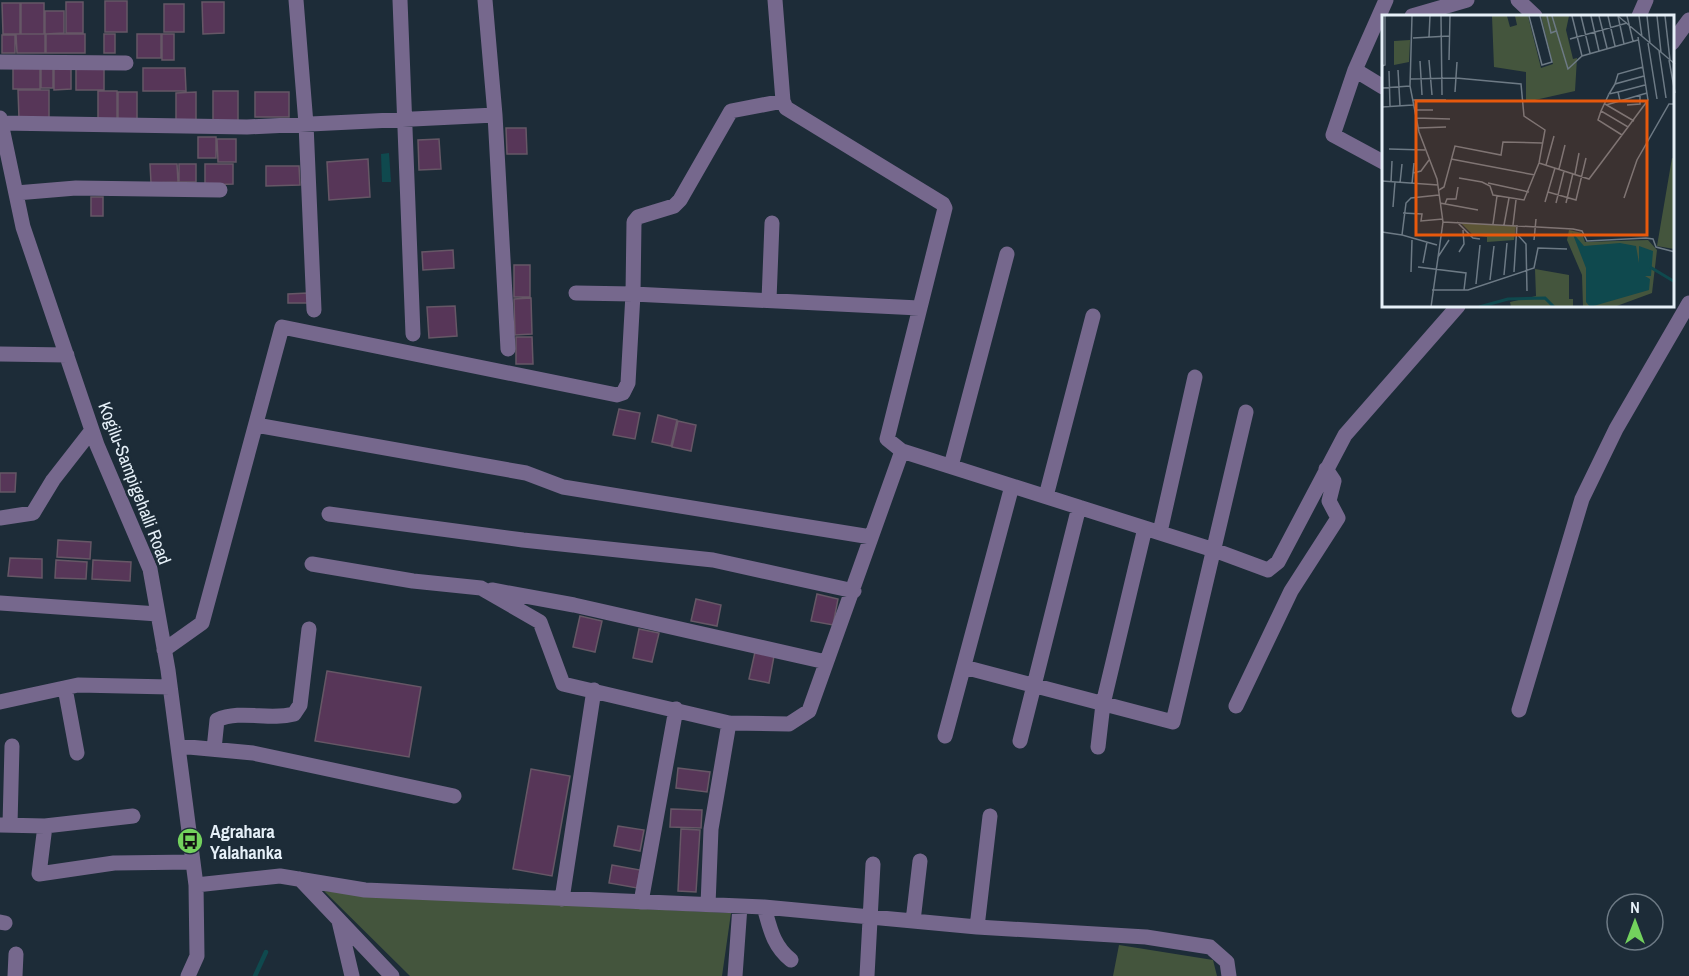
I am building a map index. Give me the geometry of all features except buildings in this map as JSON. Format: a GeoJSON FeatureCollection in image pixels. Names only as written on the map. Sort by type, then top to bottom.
{"type":"FeatureCollection","features":[{"type":"Feature","properties":{"kind":"street"},"geometry":{"type":"LineString","coordinates":[[296,0],[306,124],[314,310]]}},
{"type":"Feature","properties":{"kind":"street"},"geometry":{"type":"LineString","coordinates":[[400,0],[413,334]]}},
{"type":"Feature","properties":{"kind":"street"},"geometry":{"type":"LineString","coordinates":[[485,0],[495,115],[508,349]]}},
{"type":"Feature","properties":{"kind":"street"},"geometry":{"type":"LineString","coordinates":[[775,0],[783,100],[793,113],[943,204],[945,214],[887,439],[902,451],[1214,549],[1268,570],[1274,567],[1345,435],[1456,308]]}},
{"type":"Feature","properties":{"kind":"street"},"geometry":{"type":"LineString","coordinates":[[1382,15],[1386,0]]}},
{"type":"Feature","properties":{"kind":"street"},"geometry":{"type":"LineString","coordinates":[[1419,15],[1440,12],[1467,0]]}},
{"type":"Feature","properties":{"kind":"street"},"geometry":{"type":"LineString","coordinates":[[1518,0],[1534,15]]}},
{"type":"Feature","properties":{"kind":"street"},"geometry":{"type":"LineString","coordinates":[[1639,15],[1646,0]]}},
{"type":"Feature","properties":{"kind":"street"},"geometry":{"type":"LineString","coordinates":[[1381,19],[1355,69],[1333,135],[1382,161]]}},
{"type":"Feature","properties":{"kind":"street"},"geometry":{"type":"LineString","coordinates":[[1674,40],[1689,20]]}},
{"type":"Feature","properties":{"kind":"street"},"geometry":{"type":"LineString","coordinates":[[0,62],[126,63]]}},
{"type":"Feature","properties":{"kind":"street"},"geometry":{"type":"LineString","coordinates":[[1355,69],[1382,86]]}},
{"type":"Feature","properties":{"kind":"street"},"geometry":{"type":"LineString","coordinates":[[164,650],[202,623],[282,327],[617,395],[623,393],[628,382],[634,222],[638,217],[674,206],[680,200],[731,111],[783,100]]}},
{"type":"Feature","properties":{"kind":"street"},"geometry":{"type":"LineString","coordinates":[[0,121],[248,127],[495,115]]}},
{"type":"Feature","properties":{"kind":"street","name":"Kogilu-Sampigehalli Road"},"geometry":{"type":"LineString","coordinates":[[0,121],[23,227],[92,430],[150,569],[170,687],[196,885],[197,956],[188,976]]}},
{"type":"Feature","properties":{"kind":"street"},"geometry":{"type":"LineString","coordinates":[[16,193],[76,188],[220,190]]}},
{"type":"Feature","properties":{"kind":"street"},"geometry":{"type":"LineString","coordinates":[[769,300],[772,224]]}},
{"type":"Feature","properties":{"kind":"street"},"geometry":{"type":"LineString","coordinates":[[951,466],[1007,254]]}},
{"type":"Feature","properties":{"kind":"street"},"geometry":{"type":"LineString","coordinates":[[576,293],[919,308]]}},
{"type":"Feature","properties":{"kind":"street"},"geometry":{"type":"LineString","coordinates":[[1519,710],[1582,499],[1616,429],[1689,303]]}},
{"type":"Feature","properties":{"kind":"street"},"geometry":{"type":"LineString","coordinates":[[1046,496],[1093,316]]}},
{"type":"Feature","properties":{"kind":"street"},"geometry":{"type":"LineString","coordinates":[[0,354],[67,355]]}},
{"type":"Feature","properties":{"kind":"street"},"geometry":{"type":"LineString","coordinates":[[1098,747],[1103,704],[1195,377]]}},
{"type":"Feature","properties":{"kind":"street"},"geometry":{"type":"LineString","coordinates":[[964,667],[1173,722],[1246,412]]}},
{"type":"Feature","properties":{"kind":"street"},"geometry":{"type":"LineString","coordinates":[[256,425],[526,473],[563,487],[871,537]]}},
{"type":"Feature","properties":{"kind":"street"},"geometry":{"type":"LineString","coordinates":[[0,518],[33,513],[53,480],[92,430]]}},
{"type":"Feature","properties":{"kind":"street"},"geometry":{"type":"LineString","coordinates":[[481,588],[540,622],[563,684],[729,723],[789,724],[809,711],[854,591],[902,451]]}},
{"type":"Feature","properties":{"kind":"street"},"geometry":{"type":"LineString","coordinates":[[1236,706],[1291,591],[1338,518],[1329,501],[1334,481],[1326,470]]}},
{"type":"Feature","properties":{"kind":"street"},"geometry":{"type":"LineString","coordinates":[[945,736],[1012,486]]}},
{"type":"Feature","properties":{"kind":"street"},"geometry":{"type":"LineString","coordinates":[[1020,741],[1079,507]]}},
{"type":"Feature","properties":{"kind":"street"},"geometry":{"type":"LineString","coordinates":[[329,514],[524,540],[713,560],[854,591]]}},
{"type":"Feature","properties":{"kind":"street"},"geometry":{"type":"LineString","coordinates":[[312,564],[413,581],[481,588],[574,605],[826,662]]}},
{"type":"Feature","properties":{"kind":"street"},"geometry":{"type":"LineString","coordinates":[[0,603],[158,614]]}},
{"type":"Feature","properties":{"kind":"street"},"geometry":{"type":"LineString","coordinates":[[214,749],[217,720],[228,715],[283,717],[294,714],[300,705],[309,629]]}},
{"type":"Feature","properties":{"kind":"street"},"geometry":{"type":"LineString","coordinates":[[0,702],[78,685],[170,687]]}},
{"type":"Feature","properties":{"kind":"street"},"geometry":{"type":"LineString","coordinates":[[65,688],[77,753]]}},
{"type":"Feature","properties":{"kind":"street"},"geometry":{"type":"LineString","coordinates":[[562,899],[594,690]]}},
{"type":"Feature","properties":{"kind":"street"},"geometry":{"type":"LineString","coordinates":[[641,902],[676,709]]}},
{"type":"Feature","properties":{"kind":"street"},"geometry":{"type":"LineString","coordinates":[[708,905],[711,829],[729,723]]}},
{"type":"Feature","properties":{"kind":"street"},"geometry":{"type":"LineString","coordinates":[[12,746],[5,825],[45,826],[133,816]]}},
{"type":"Feature","properties":{"kind":"street"},"geometry":{"type":"LineString","coordinates":[[178,746],[253,753],[454,796]]}},
{"type":"Feature","properties":{"kind":"street"},"geometry":{"type":"LineString","coordinates":[[977,927],[990,816]]}},
{"type":"Feature","properties":{"kind":"street"},"geometry":{"type":"LineString","coordinates":[[45,826],[39,874],[114,863],[193,862]]}},
{"type":"Feature","properties":{"kind":"street"},"geometry":{"type":"LineString","coordinates":[[913,921],[920,861]]}},
{"type":"Feature","properties":{"kind":"street"},"geometry":{"type":"LineString","coordinates":[[867,976],[872,918],[873,864]]}},
{"type":"Feature","properties":{"kind":"street"},"geometry":{"type":"LineString","coordinates":[[196,885],[280,876],[365,891],[764,907],[977,927],[1146,937],[1210,947],[1227,962],[1229,976]]}},
{"type":"Feature","properties":{"kind":"street"},"geometry":{"type":"LineString","coordinates":[[300,879],[392,976]]}},
{"type":"Feature","properties":{"kind":"street"},"geometry":{"type":"LineString","coordinates":[[735,975],[740,906]]}},
{"type":"Feature","properties":{"kind":"street"},"geometry":{"type":"LineString","coordinates":[[764,907],[774,941],[781,952],[791,960]]}},
{"type":"Feature","properties":{"kind":"street"},"geometry":{"type":"LineString","coordinates":[[338,920],[352,976]]}},
{"type":"Feature","properties":{"kind":"street"},"geometry":{"type":"LineString","coordinates":[[15,976],[16,954]]}},
{"type":"Feature","properties":{"kind":"shaded area"},"geometry":{"type":"Polygon","coordinates":[[[389,153],[391,182],[382,182],[381,154],[389,153]]]}},
{"type":"Feature","properties":{"kind":"shaded area"},"geometry":{"type":"Polygon","coordinates":[[[324,891],[392,897],[731,913],[722,976],[410,976],[324,891]]]}},
{"type":"Feature","properties":{"kind":"shaded area"},"geometry":{"type":"Polygon","coordinates":[[[1119,945],[1213,960],[1217,976],[1113,976],[1119,945]]]}},
{"type":"Feature","properties":{"kind":"waterway"},"geometry":{"type":"LineString","coordinates":[[255,976],[266,952]]}},
{"type":"Feature","properties":{"kind":"place","name":"Agrahara Yalahanka"},"geometry":{"type":"Point","coordinates":[190,841]}}]}
